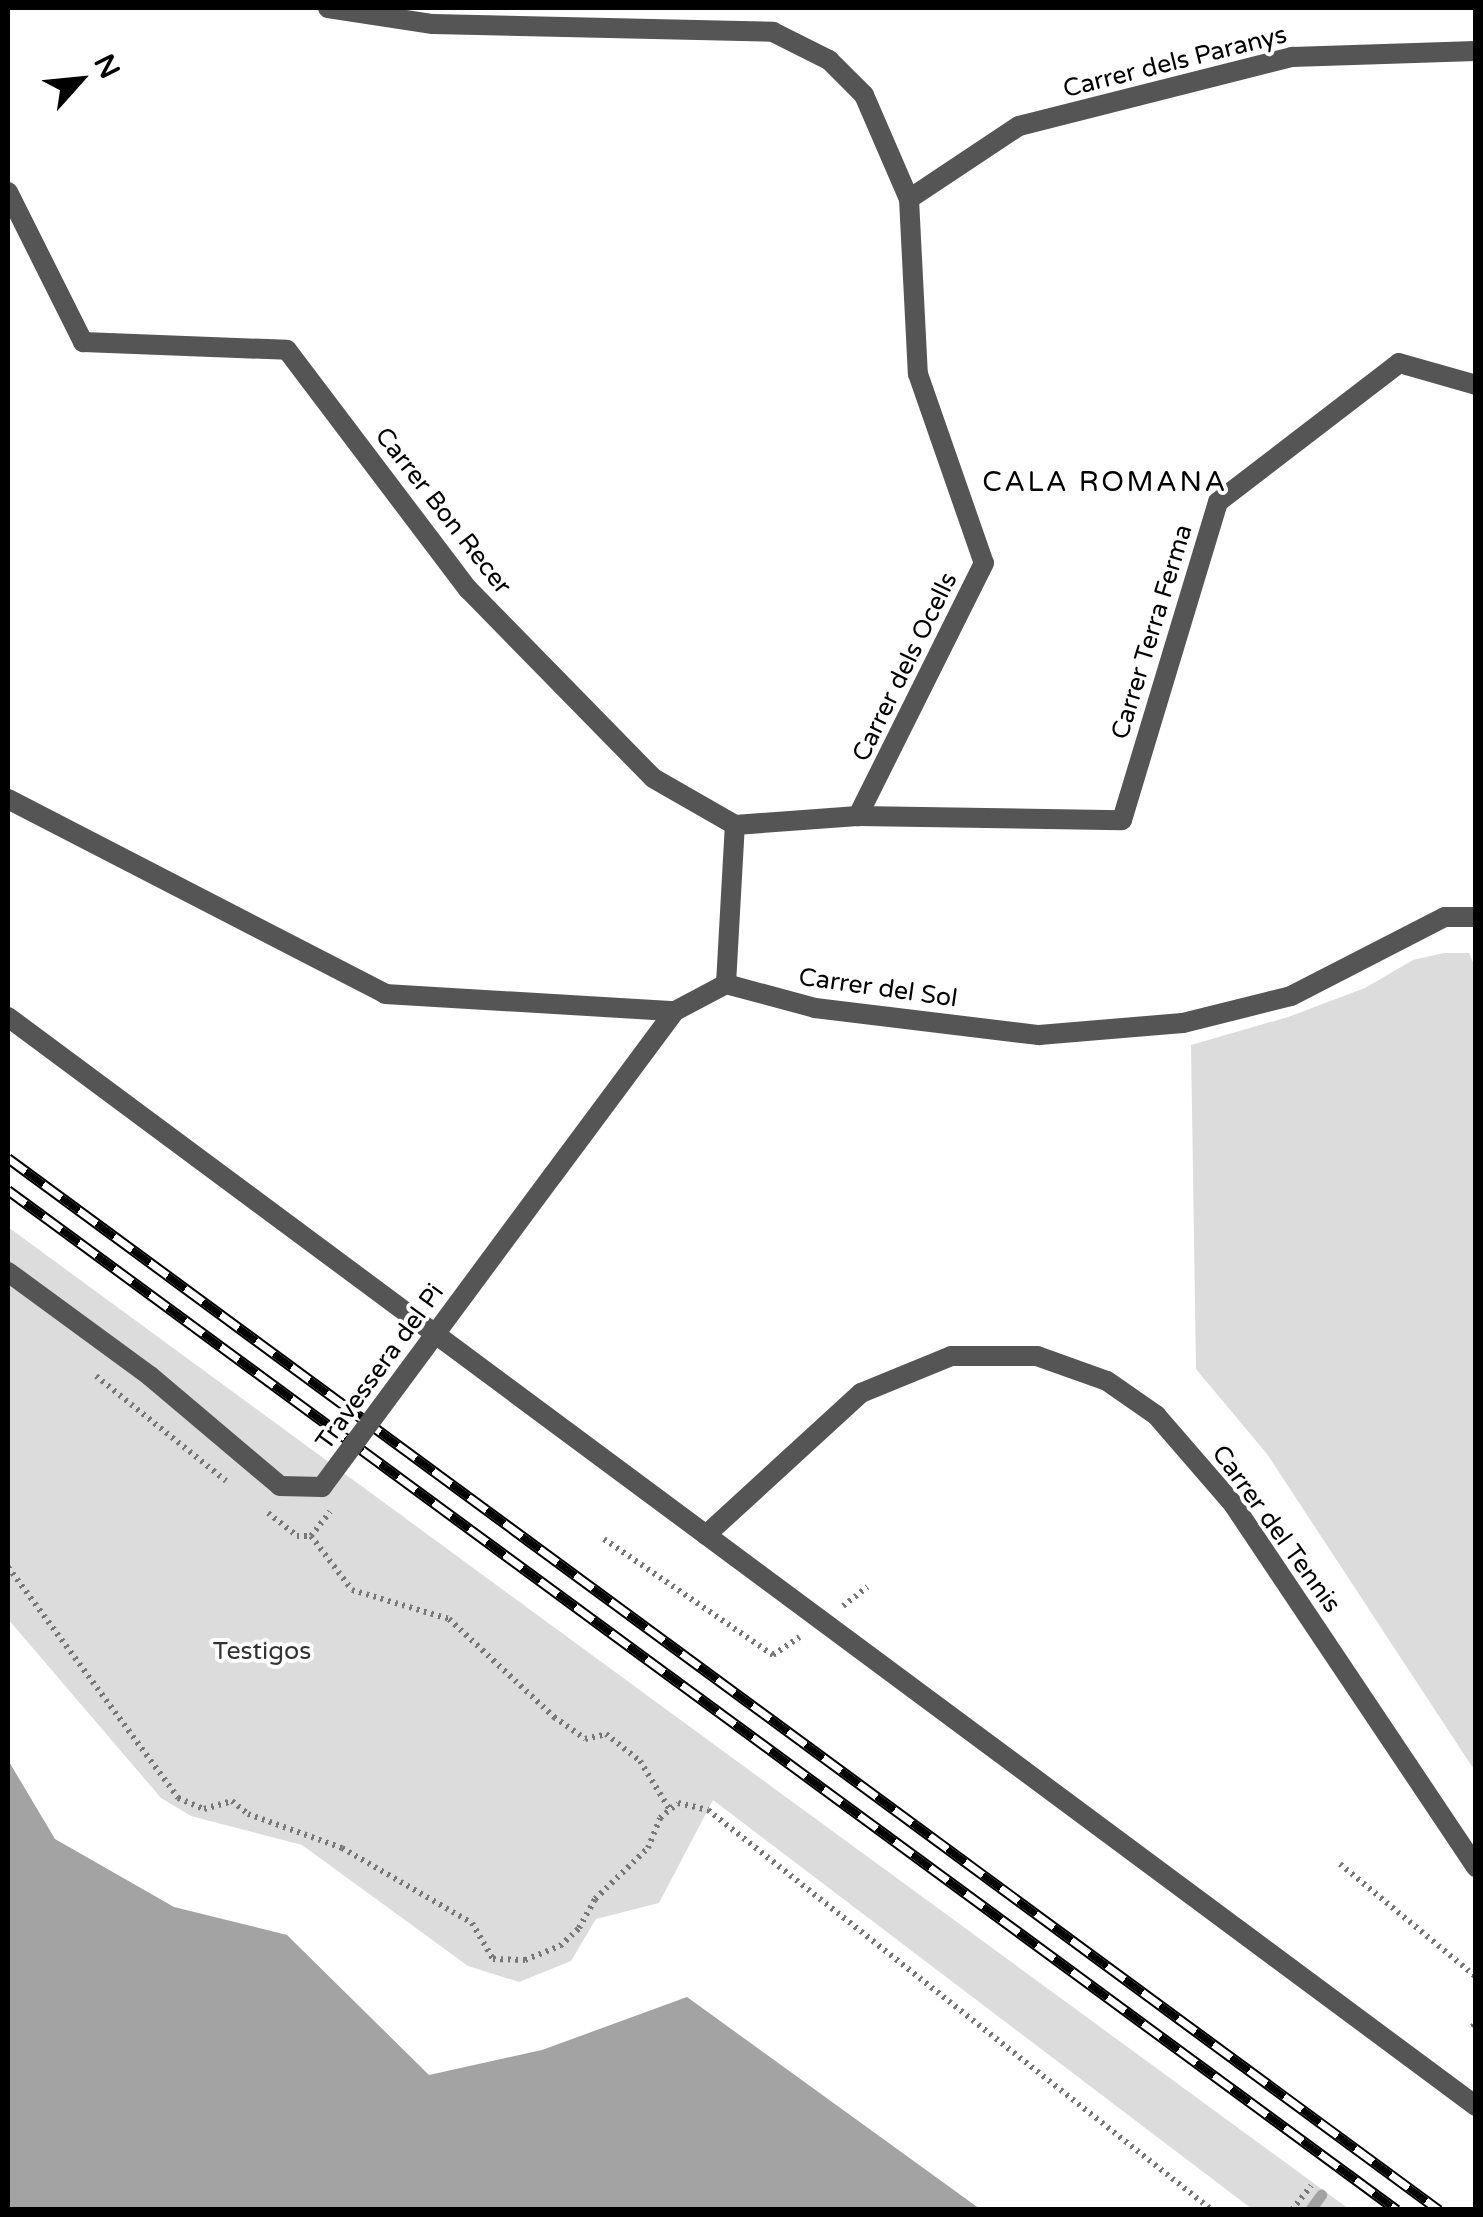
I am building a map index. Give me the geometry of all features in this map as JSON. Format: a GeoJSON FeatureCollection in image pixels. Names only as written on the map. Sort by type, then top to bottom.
{"type":"FeatureCollection","features":[{"type":"Feature","properties":{"kind":"street","name":"Carrer dels Ocells"},"geometry":{"type":"LineString","coordinates":[[328,8],[433,24],[773,32],[828,60],[864,94],[910,199],[918,374],[984,563],[858,816]]}},
{"type":"Feature","properties":{"kind":"street","name":"Carrer dels Paranys"},"geometry":{"type":"LineString","coordinates":[[910,199],[1020,126],[1038,121],[1292,57],[1476,51]]}},
{"type":"Feature","properties":{"kind":"street","name":"Carrer Bon Recer"},"geometry":{"type":"LineString","coordinates":[[8,192],[84,342],[288,350],[468,589],[653,778],[735,825]]}},
{"type":"Feature","properties":{"kind":"street","name":"Carrer Terra Ferma"},"geometry":{"type":"LineString","coordinates":[[858,816],[1122,820],[1218,502],[1399,363],[1476,385]]}},
{"type":"Feature","properties":{"kind":"street"},"geometry":{"type":"LineString","coordinates":[[8,799],[385,994],[675,1011],[726,984],[735,825],[858,816]]}},
{"type":"Feature","properties":{"kind":"street","name":"Carrer del Sol"},"geometry":{"type":"LineString","coordinates":[[726,984],[815,1008],[1040,1034],[1182,1023],[1291,996],[1445,917],[1476,917]]}},
{"type":"Feature","properties":{"kind":"street","name":"Travessera del Pi"},"geometry":{"type":"LineString","coordinates":[[8,1272],[150,1376],[280,1486],[322,1488],[675,1011]]}},
{"type":"Feature","properties":{"kind":"street"},"geometry":{"type":"LineString","coordinates":[[8,1017],[1476,2106]]}},
{"type":"Feature","properties":{"kind":"street","name":"Carrer del Tennis"},"geometry":{"type":"LineString","coordinates":[[706,1536],[861,1393],[952,1356],[1038,1356],[1107,1381],[1156,1415],[1233,1504],[1476,1866]]}},
{"type":"Feature","properties":{"kind":"path"},"geometry":{"type":"LineString","coordinates":[[311,1536],[352,1590],[449,1619],[554,1717],[585,1739],[606,1734],[640,1761],[670,1810]]}},
{"type":"Feature","properties":{"kind":"path"},"geometry":{"type":"LineString","coordinates":[[604,1539],[772,1655],[867,1587]]}},
{"type":"Feature","properties":{"kind":"path"},"geometry":{"type":"LineString","coordinates":[[8,1567],[178,1798],[204,1810],[232,1801],[248,1814],[342,1848],[472,1924],[493,1960],[524,1960],[560,1946],[595,1899],[648,1848],[670,1810],[678,1804],[728,1820],[1212,2210]]}},
{"type":"Feature","properties":{"kind":"path"},"geometry":{"type":"LineString","coordinates":[[1340,1864],[1476,1978]]}},
{"type":"Feature","properties":{"kind":"path"},"geometry":{"type":"LineString","coordinates":[[1292,2210],[1311,2186]]}},
{"type":"Feature","properties":{"kind":"green space"},"geometry":{"type":"Polygon","coordinates":[[[1444,953],[1469,953],[1476,969],[1475,1771],[1267,1454],[1196,1369],[1191,1045],[1288,1017],[1365,988],[1413,960],[1444,953]]]}},
{"type":"Feature","properties":{"kind":"green space","name":"Testigos"},"geometry":{"type":"Polygon","coordinates":[[[8,1227],[1349,2209],[1252,2209],[713,1800],[659,1903],[596,1919],[571,1961],[519,1982],[468,1966],[302,1845],[191,1816],[161,1798],[8,1619],[8,1227]]]}},
{"type":"Feature","properties":{"kind":"shaded area"},"geometry":{"type":"Polygon","coordinates":[[[8,1760],[55,1839],[174,1907],[287,1935],[429,2075],[542,2050],[687,1997],[980,2209],[8,2209],[8,1760]]]}},
{"type":"Feature","properties":{"kind":"waterway"},"geometry":{"type":"LineString","coordinates":[[1310,2210],[1321,2195]]}},
{"type":"Feature","properties":{"kind":"railway"},"geometry":{"type":"LineString","coordinates":[[8,1158],[1439,2210]]}},
{"type":"Feature","properties":{"kind":"railway"},"geometry":{"type":"LineString","coordinates":[[8,1190],[1397,2210]]}},
{"type":"Feature","properties":{"kind":"district","name":"CALA ROMANA"},"geometry":{"type":"Point","coordinates":[1105,482]}}]}
